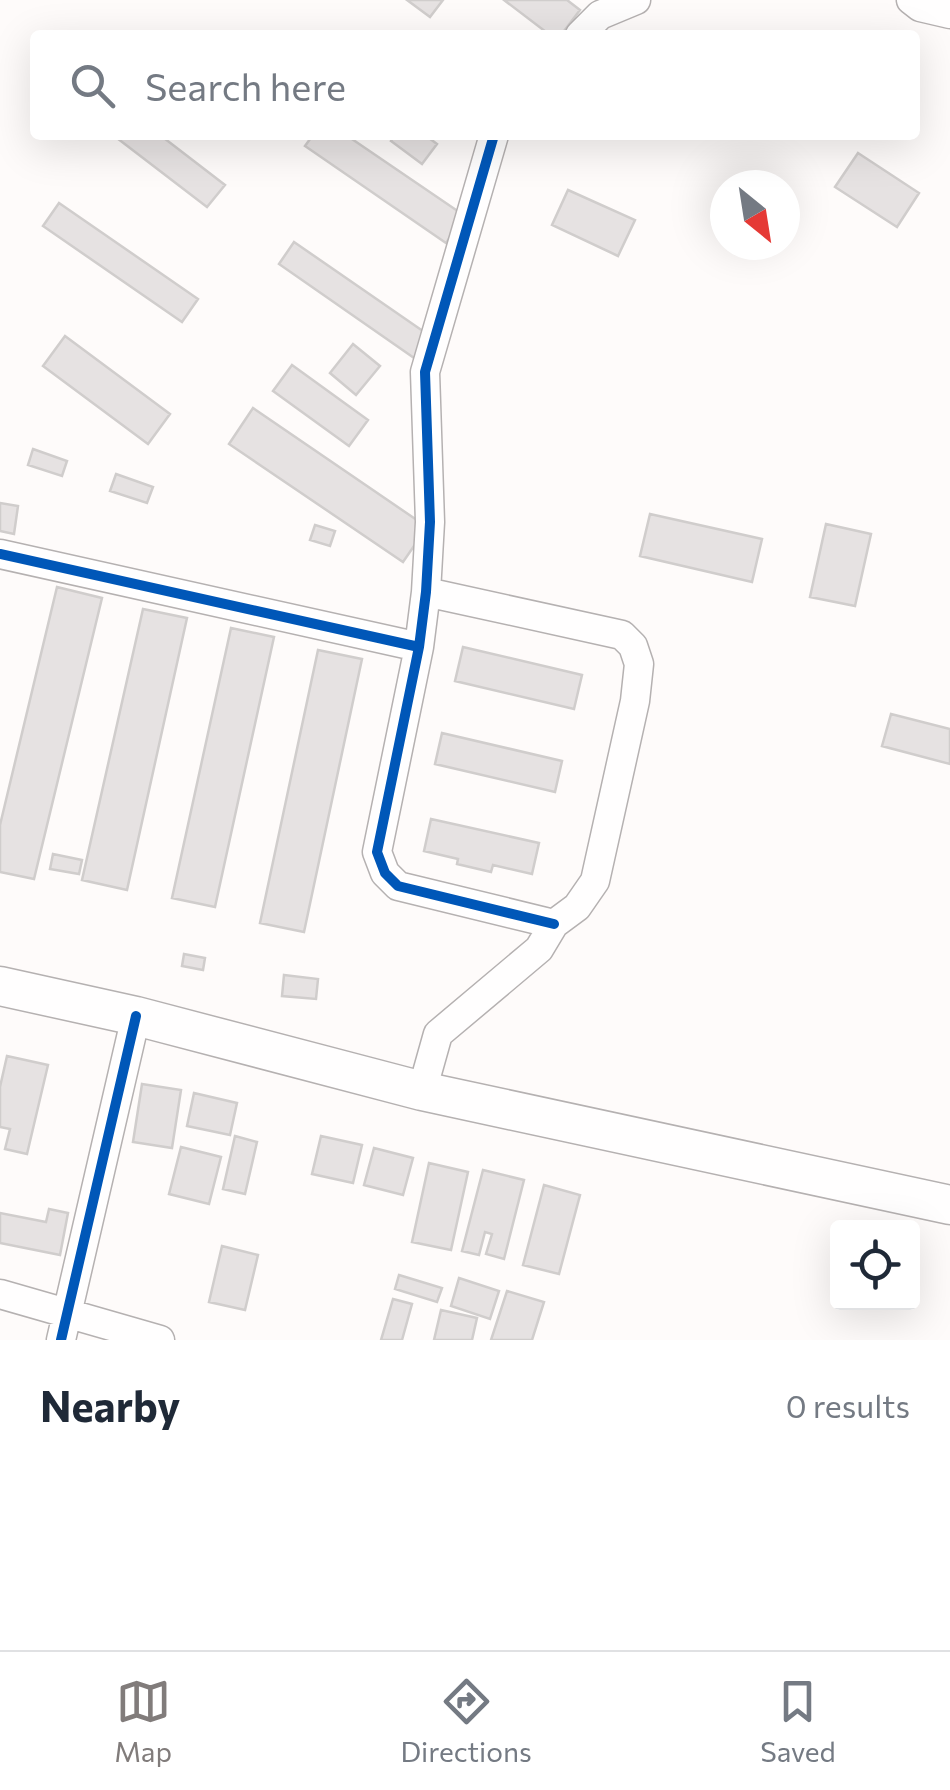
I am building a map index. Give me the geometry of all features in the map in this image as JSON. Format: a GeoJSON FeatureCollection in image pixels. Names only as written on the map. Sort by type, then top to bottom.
{"type":"FeatureCollection","features":[{"type":"Feature","properties":{"kind":"main road"},"geometry":{"type":"LineString","coordinates":[[0,986],[136,1016],[422,1091],[950,1205]]}},
{"type":"Feature","properties":{"kind":"street"},"geometry":{"type":"LineString","coordinates":[[585,30],[600,15],[636,0]]}},
{"type":"Feature","properties":{"kind":"street"},"geometry":{"type":"LineString","coordinates":[[911,0],[920,7],[950,14]]}},
{"type":"Feature","properties":{"kind":"street"},"geometry":{"type":"LineString","coordinates":[[493,140],[425,372],[430,522],[426,592],[419,647],[377,852],[384,873],[398,886],[554,924]]}},
{"type":"Feature","properties":{"kind":"street"},"geometry":{"type":"LineString","coordinates":[[0,554],[419,647]]}},
{"type":"Feature","properties":{"kind":"street"},"geometry":{"type":"LineString","coordinates":[[422,1091],[438,1034],[540,949],[554,924],[577,907],[595,880],[634,701],[638,664],[633,646],[622,635],[426,592]]}},
{"type":"Feature","properties":{"kind":"street"},"geometry":{"type":"LineString","coordinates":[[65,1327],[136,1016]]}},
{"type":"Feature","properties":{"kind":"street"},"geometry":{"type":"LineString","coordinates":[[0,1294],[65,1327],[160,1340]]}},
{"type":"Feature","properties":{"kind":"building"},"geometry":{"type":"Polygon","coordinates":[[[407,0],[443,0],[430,17],[407,0]]]}},
{"type":"Feature","properties":{"kind":"building"},"geometry":{"type":"Polygon","coordinates":[[[504,0],[567,0],[580,10],[565,30],[543,30],[504,0]]]}},
{"type":"Feature","properties":{"kind":"building"},"geometry":{"type":"Polygon","coordinates":[[[120,140],[166,140],[225,185],[207,207],[120,140]]]}},
{"type":"Feature","properties":{"kind":"building"},"geometry":{"type":"Polygon","coordinates":[[[309,140],[353,140],[465,216],[446,243],[305,146],[309,140]]]}},
{"type":"Feature","properties":{"kind":"building"},"geometry":{"type":"Polygon","coordinates":[[[432,140],[437,144],[422,164],[391,141],[432,140]]]}},
{"type":"Feature","properties":{"kind":"building"},"geometry":{"type":"Polygon","coordinates":[[[858,153],[919,193],[897,227],[835,187],[858,153]]]}},
{"type":"Feature","properties":{"kind":"building"},"geometry":{"type":"Polygon","coordinates":[[[568,190],[635,220],[618,256],[552,225],[568,190]]]}},
{"type":"Feature","properties":{"kind":"building"},"geometry":{"type":"Polygon","coordinates":[[[59,203],[198,299],[182,322],[43,226],[59,203]]]}},
{"type":"Feature","properties":{"kind":"building"},"geometry":{"type":"Polygon","coordinates":[[[294,242],[433,338],[417,360],[279,264],[294,242]]]}},
{"type":"Feature","properties":{"kind":"building"},"geometry":{"type":"Polygon","coordinates":[[[65,336],[170,414],[148,444],[43,366],[65,336]]]}},
{"type":"Feature","properties":{"kind":"building"},"geometry":{"type":"Polygon","coordinates":[[[353,344],[380,366],[356,395],[330,373],[353,344]]]}},
{"type":"Feature","properties":{"kind":"building"},"geometry":{"type":"Polygon","coordinates":[[[292,365],[368,420],[349,446],[273,391],[292,365]]]}},
{"type":"Feature","properties":{"kind":"building"},"geometry":{"type":"Polygon","coordinates":[[[253,408],[427,527],[403,562],[229,444],[253,408]]]}},
{"type":"Feature","properties":{"kind":"building"},"geometry":{"type":"Polygon","coordinates":[[[33,449],[67,461],[62,476],[28,465],[33,449]]]}},
{"type":"Feature","properties":{"kind":"building"},"geometry":{"type":"Polygon","coordinates":[[[116,474],[153,487],[147,503],[110,491],[116,474]]]}},
{"type":"Feature","properties":{"kind":"building"},"geometry":{"type":"Polygon","coordinates":[[[0,503],[18,506],[14,534],[0,531],[0,503]]]}},
{"type":"Feature","properties":{"kind":"building"},"geometry":{"type":"Polygon","coordinates":[[[650,514],[762,539],[752,582],[640,556],[650,514]]]}},
{"type":"Feature","properties":{"kind":"building"},"geometry":{"type":"Polygon","coordinates":[[[826,524],[871,534],[855,606],[810,597],[826,524]]]}},
{"type":"Feature","properties":{"kind":"building"},"geometry":{"type":"Polygon","coordinates":[[[315,525],[335,531],[330,546],[310,540],[315,525]]]}},
{"type":"Feature","properties":{"kind":"building"},"geometry":{"type":"Polygon","coordinates":[[[57,587],[102,598],[34,879],[0,872],[0,825],[57,587]]]}},
{"type":"Feature","properties":{"kind":"building"},"geometry":{"type":"Polygon","coordinates":[[[143,609],[187,618],[127,890],[82,880],[143,609]]]}},
{"type":"Feature","properties":{"kind":"building"},"geometry":{"type":"Polygon","coordinates":[[[231,628],[274,637],[215,907],[172,898],[231,628]]]}},
{"type":"Feature","properties":{"kind":"building"},"geometry":{"type":"Polygon","coordinates":[[[463,647],[582,675],[574,709],[455,681],[463,647]]]}},
{"type":"Feature","properties":{"kind":"building"},"geometry":{"type":"Polygon","coordinates":[[[318,650],[362,659],[304,932],[260,923],[318,650]]]}},
{"type":"Feature","properties":{"kind":"building"},"geometry":{"type":"Polygon","coordinates":[[[891,714],[950,729],[950,764],[882,746],[891,714]]]}},
{"type":"Feature","properties":{"kind":"building"},"geometry":{"type":"Polygon","coordinates":[[[442,733],[562,761],[555,792],[435,764],[442,733]]]}},
{"type":"Feature","properties":{"kind":"building"},"geometry":{"type":"Polygon","coordinates":[[[431,819],[539,843],[532,874],[493,865],[491,872],[424,851],[431,819]]]}},
{"type":"Feature","properties":{"kind":"building"},"geometry":{"type":"Polygon","coordinates":[[[53,854],[82,860],[79,874],[50,869],[53,854]]]}},
{"type":"Feature","properties":{"kind":"building"},"geometry":{"type":"Polygon","coordinates":[[[184,954],[205,958],[203,970],[182,966],[184,954]]]}},
{"type":"Feature","properties":{"kind":"building"},"geometry":{"type":"Polygon","coordinates":[[[284,975],[318,979],[316,999],[282,996],[284,975]]]}},
{"type":"Feature","properties":{"kind":"building"},"geometry":{"type":"Polygon","coordinates":[[[7,1056],[48,1065],[27,1154],[5,1149],[10,1129],[0,1127],[0,1087],[7,1056]]]}},
{"type":"Feature","properties":{"kind":"building"},"geometry":{"type":"Polygon","coordinates":[[[142,1084],[181,1090],[172,1148],[133,1142],[142,1084]]]}},
{"type":"Feature","properties":{"kind":"building"},"geometry":{"type":"Polygon","coordinates":[[[194,1093],[237,1103],[230,1135],[187,1126],[194,1093]]]}},
{"type":"Feature","properties":{"kind":"building"},"geometry":{"type":"Polygon","coordinates":[[[235,1136],[257,1142],[245,1194],[223,1189],[235,1136]]]}},
{"type":"Feature","properties":{"kind":"building"},"geometry":{"type":"Polygon","coordinates":[[[321,1136],[362,1145],[353,1183],[312,1174],[321,1136]]]}},
{"type":"Feature","properties":{"kind":"building"},"geometry":{"type":"Polygon","coordinates":[[[181,1147],[221,1157],[209,1204],[169,1194],[181,1147]]]}},
{"type":"Feature","properties":{"kind":"building"},"geometry":{"type":"Polygon","coordinates":[[[374,1148],[413,1158],[403,1195],[364,1185],[374,1148]]]}},
{"type":"Feature","properties":{"kind":"building"},"geometry":{"type":"Polygon","coordinates":[[[429,1163],[468,1172],[451,1250],[412,1242],[429,1163]]]}},
{"type":"Feature","properties":{"kind":"building"},"geometry":{"type":"Polygon","coordinates":[[[483,1170],[524,1180],[504,1259],[486,1254],[492,1234],[485,1232],[479,1255],[462,1251],[483,1170]]]}},
{"type":"Feature","properties":{"kind":"building"},"geometry":{"type":"Polygon","coordinates":[[[544,1185],[580,1195],[559,1274],[523,1265],[544,1185]]]}},
{"type":"Feature","properties":{"kind":"building"},"geometry":{"type":"Polygon","coordinates":[[[49,1209],[68,1213],[60,1255],[0,1243],[0,1213],[46,1222],[49,1209]]]}},
{"type":"Feature","properties":{"kind":"building"},"geometry":{"type":"Polygon","coordinates":[[[222,1246],[258,1255],[245,1310],[209,1302],[222,1246]]]}},
{"type":"Feature","properties":{"kind":"building"},"geometry":{"type":"Polygon","coordinates":[[[399,1275],[442,1288],[437,1302],[395,1289],[399,1275]]]}},
{"type":"Feature","properties":{"kind":"building"},"geometry":{"type":"Polygon","coordinates":[[[459,1278],[499,1291],[490,1319],[451,1306],[459,1278]]]}},
{"type":"Feature","properties":{"kind":"building"},"geometry":{"type":"Polygon","coordinates":[[[507,1291],[544,1302],[532,1340],[491,1340],[507,1291]]]}},
{"type":"Feature","properties":{"kind":"building"},"geometry":{"type":"Polygon","coordinates":[[[393,1299],[412,1304],[402,1340],[381,1340],[393,1299]]]}},
{"type":"Feature","properties":{"kind":"building"},"geometry":{"type":"Polygon","coordinates":[[[441,1310],[477,1318],[472,1340],[434,1340],[441,1310]]]}},
{"type":"Feature","properties":{"kind":"cycle path"},"geometry":{"type":"LineString","coordinates":[[493,140],[425,372],[430,522],[426,592],[419,647],[377,852],[385,873],[398,886],[554,924]]}},
{"type":"Feature","properties":{"kind":"cycle path"},"geometry":{"type":"LineString","coordinates":[[0,554],[419,647]]}},
{"type":"Feature","properties":{"kind":"cycle path"},"geometry":{"type":"LineString","coordinates":[[61,1340],[136,1016]]}}]}
